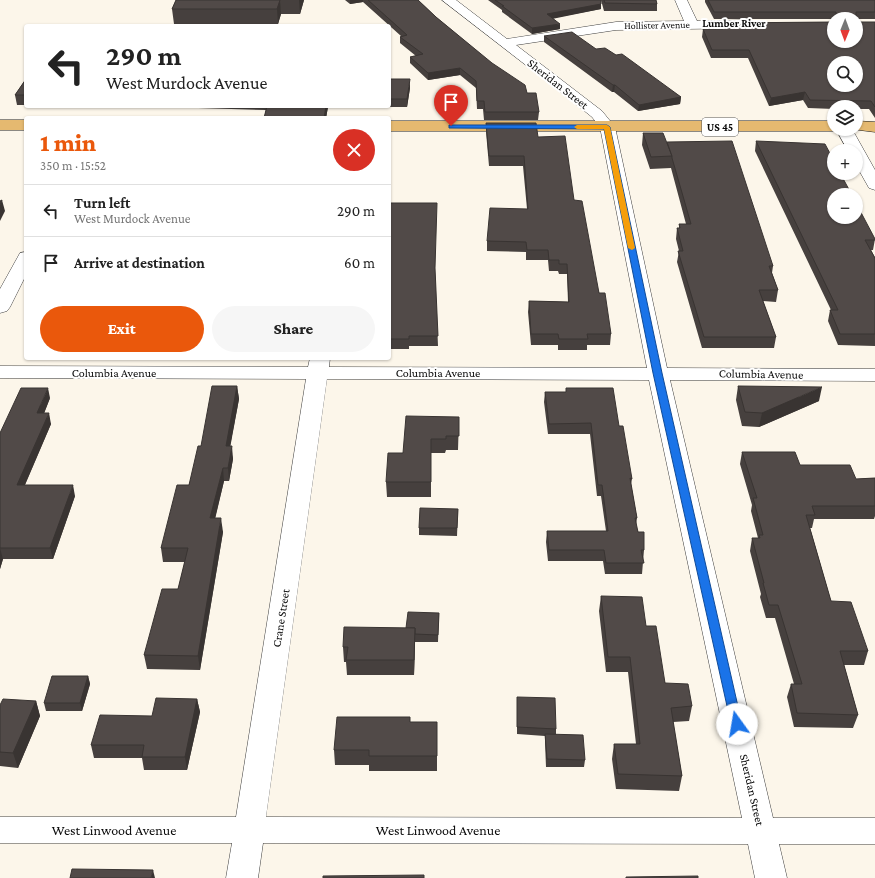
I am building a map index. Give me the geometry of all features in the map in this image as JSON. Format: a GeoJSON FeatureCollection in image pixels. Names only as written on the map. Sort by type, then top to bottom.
{"type":"FeatureCollection","features":[{"type":"Feature","properties":{"kind":"main road"},"geometry":{"type":"LineString","coordinates":[[0,125],[24,125]]}},
{"type":"Feature","properties":{"kind":"main road","name":"US 45"},"geometry":{"type":"LineString","coordinates":[[391,126],[827,126]]}},
{"type":"Feature","properties":{"kind":"main road"},"geometry":{"type":"LineString","coordinates":[[863,126],[875,126]]}},
{"type":"Feature","properties":{"kind":"street","name":"Sheridan Street"},"geometry":{"type":"LineString","coordinates":[[448,0],[597,114],[607,127],[658,373],[771,878]]}},
{"type":"Feature","properties":{"kind":"street"},"geometry":{"type":"LineString","coordinates":[[681,0],[692,25]]}},
{"type":"Feature","properties":{"kind":"street","name":"Hollister Avenue"},"geometry":{"type":"LineString","coordinates":[[505,43],[616,26],[763,24]]}},
{"type":"Feature","properties":{"kind":"street"},"geometry":{"type":"LineString","coordinates":[[848,136],[875,185]]}},
{"type":"Feature","properties":{"kind":"street"},"geometry":{"type":"LineString","coordinates":[[0,307],[24,261]]}},
{"type":"Feature","properties":{"kind":"street","name":"Columbia Avenue"},"geometry":{"type":"LineString","coordinates":[[0,372],[319,366],[658,373],[875,375]]}},
{"type":"Feature","properties":{"kind":"street","name":"Crane Street"},"geometry":{"type":"LineString","coordinates":[[242,878],[319,366]]}},
{"type":"Feature","properties":{"kind":"street","name":"West Linwood Avenue"},"geometry":{"type":"LineString","coordinates":[[0,830],[875,831]]}},
{"type":"Feature","properties":{"kind":"building"},"geometry":{"type":"Polygon","coordinates":[[[176,0],[280,0],[277,9],[172,9],[176,0]]]}},
{"type":"Feature","properties":{"kind":"building"},"geometry":{"type":"Polygon","coordinates":[[[368,0],[418,0],[436,17],[492,63],[525,85],[527,93],[536,93],[539,112],[485,112],[484,101],[477,101],[476,81],[460,68],[428,73],[410,57],[423,54],[400,37],[407,35],[368,0]]]}},
{"type":"Feature","properties":{"kind":"building"},"geometry":{"type":"Polygon","coordinates":[[[495,0],[601,0],[601,4],[547,14],[560,24],[532,28],[495,0]]]}},
{"type":"Feature","properties":{"kind":"building"},"geometry":{"type":"Polygon","coordinates":[[[604,0],[656,0],[657,4],[605,3],[604,0]]]}},
{"type":"Feature","properties":{"kind":"building"},"geometry":{"type":"Polygon","coordinates":[[[708,0],[875,0],[875,12],[714,12],[708,0]]]}},
{"type":"Feature","properties":{"kind":"building"},"geometry":{"type":"Polygon","coordinates":[[[827,22],[827,48],[863,48],[863,22],[875,22],[875,107],[871,101],[863,100],[810,100],[805,92],[771,98],[749,50],[712,50],[703,29],[723,29],[720,23],[827,22]]]}},
{"type":"Feature","properties":{"kind":"building"},"geometry":{"type":"Polygon","coordinates":[[[572,32],[596,49],[605,48],[616,55],[622,54],[681,97],[639,105],[615,85],[544,36],[572,32]]]}},
{"type":"Feature","properties":{"kind":"building"},"geometry":{"type":"Polygon","coordinates":[[[391,79],[410,79],[407,99],[391,99],[391,79]]]}},
{"type":"Feature","properties":{"kind":"building"},"geometry":{"type":"Polygon","coordinates":[[[24,82],[24,95],[15,95],[24,82]]]}},
{"type":"Feature","properties":{"kind":"building"},"geometry":{"type":"Polygon","coordinates":[[[266,108],[326,108],[324,116],[264,116],[266,108]]]}},
{"type":"Feature","properties":{"kind":"building"},"geometry":{"type":"Polygon","coordinates":[[[486,123],[536,123],[538,137],[565,136],[574,200],[582,201],[599,293],[605,293],[611,334],[587,334],[588,339],[559,339],[558,334],[531,334],[529,301],[569,302],[567,264],[559,264],[559,260],[549,260],[548,250],[527,250],[526,242],[487,241],[490,208],[528,209],[524,156],[489,156],[486,123]]]}},
{"type":"Feature","properties":{"kind":"building"},"geometry":{"type":"Polygon","coordinates":[[[643,133],[663,133],[672,156],[651,157],[643,133]]]}},
{"type":"Feature","properties":{"kind":"building"},"geometry":{"type":"Polygon","coordinates":[[[732,141],[773,266],[769,266],[778,290],[759,290],[776,337],[704,337],[678,251],[683,251],[677,228],[680,228],[679,224],[691,224],[667,142],[732,141]]]}},
{"type":"Feature","properties":{"kind":"building"},"geometry":{"type":"Polygon","coordinates":[[[756,141],[825,144],[827,148],[827,180],[844,180],[848,188],[827,188],[827,224],[863,224],[863,216],[875,239],[865,240],[875,258],[875,334],[840,334],[830,310],[838,310],[756,141]]]}},
{"type":"Feature","properties":{"kind":"building"},"geometry":{"type":"Polygon","coordinates":[[[391,203],[437,203],[435,268],[438,336],[409,336],[409,339],[391,339],[391,203]]]}},
{"type":"Feature","properties":{"kind":"building"},"geometry":{"type":"Polygon","coordinates":[[[212,386],[237,386],[226,446],[232,446],[228,468],[223,468],[210,518],[221,518],[198,656],[144,655],[162,589],[178,589],[188,548],[161,548],[177,485],[189,485],[198,446],[201,446],[212,386]]]}},
{"type":"Feature","properties":{"kind":"building"},"geometry":{"type":"Polygon","coordinates":[[[738,386],[822,387],[762,413],[745,412],[738,386]]]}},
{"type":"Feature","properties":{"kind":"building"},"geometry":{"type":"Polygon","coordinates":[[[21,388],[48,388],[37,413],[49,413],[17,485],[73,485],[50,548],[0,548],[0,433],[21,388]]]}},
{"type":"Feature","properties":{"kind":"building"},"geometry":{"type":"Polygon","coordinates":[[[566,388],[613,388],[619,426],[623,426],[632,479],[630,478],[638,532],[644,532],[644,550],[641,550],[644,563],[606,563],[604,550],[549,550],[547,531],[608,531],[602,485],[598,485],[591,423],[549,424],[545,392],[566,392],[566,388]]]}},
{"type":"Feature","properties":{"kind":"building"},"geometry":{"type":"Polygon","coordinates":[[[406,416],[459,417],[459,436],[446,436],[446,439],[431,439],[431,482],[386,482],[388,453],[403,453],[406,416]]]}},
{"type":"Feature","properties":{"kind":"building"},"geometry":{"type":"Polygon","coordinates":[[[742,452],[795,452],[800,465],[850,465],[856,479],[875,478],[875,506],[812,506],[815,515],[806,515],[831,601],[851,602],[868,651],[840,651],[858,715],[797,713],[791,684],[802,684],[778,605],[769,605],[763,583],[752,538],[760,538],[759,535],[763,535],[753,498],[757,498],[742,452]]]}},
{"type":"Feature","properties":{"kind":"building"},"geometry":{"type":"Polygon","coordinates":[[[420,508],[458,509],[457,528],[419,528],[420,508]]]}},
{"type":"Feature","properties":{"kind":"building"},"geometry":{"type":"Polygon","coordinates":[[[601,596],[642,597],[646,626],[656,626],[665,683],[688,684],[692,706],[671,708],[682,776],[618,774],[614,744],[640,744],[630,657],[608,657],[601,596]]]}},
{"type":"Feature","properties":{"kind":"building"},"geometry":{"type":"Polygon","coordinates":[[[408,612],[439,613],[438,635],[415,634],[415,628],[406,628],[408,612]]]}},
{"type":"Feature","properties":{"kind":"building"},"geometry":{"type":"Polygon","coordinates":[[[344,627],[415,628],[414,660],[346,660],[348,647],[343,647],[344,627]]]}},
{"type":"Feature","properties":{"kind":"building"},"geometry":{"type":"Polygon","coordinates":[[[52,676],[88,676],[80,703],[44,703],[52,676]]]}},
{"type":"Feature","properties":{"kind":"building"},"geometry":{"type":"Polygon","coordinates":[[[517,697],[555,698],[556,729],[517,727],[517,697]]]}},
{"type":"Feature","properties":{"kind":"building"},"geometry":{"type":"Polygon","coordinates":[[[156,698],[197,699],[185,757],[142,757],[144,745],[91,745],[100,715],[152,716],[156,698]]]}},
{"type":"Feature","properties":{"kind":"building"},"geometry":{"type":"Polygon","coordinates":[[[3,699],[36,701],[13,753],[0,752],[0,705],[3,699]]]}},
{"type":"Feature","properties":{"kind":"building"},"geometry":{"type":"Polygon","coordinates":[[[337,717],[410,717],[410,722],[437,722],[437,756],[369,756],[369,750],[334,750],[337,717]]]}},
{"type":"Feature","properties":{"kind":"building"},"geometry":{"type":"Polygon","coordinates":[[[545,734],[583,735],[585,760],[547,759],[545,734]]]}},
{"type":"Feature","properties":{"kind":"building"},"geometry":{"type":"Polygon","coordinates":[[[72,869],[153,870],[151,878],[70,878],[72,869]]]}},
{"type":"Feature","properties":{"kind":"building"},"geometry":{"type":"Polygon","coordinates":[[[424,875],[424,878],[323,878],[323,876],[424,875]]]}},
{"type":"Feature","properties":{"kind":"building"},"geometry":{"type":"Polygon","coordinates":[[[698,876],[698,878],[626,878],[626,877],[698,876]]]}},
{"type":"Feature","properties":{"kind":"slow traffic"},"geometry":{"type":"LineString","coordinates":[[577,127],[607,127],[632,248]]}},
{"type":"Feature","properties":{"kind":"district","name":"Lumber River"},"geometry":{"type":"Point","coordinates":[734,23]}},
{"type":"Feature","properties":{"kind":"route"},"geometry":{"type":"LineString","coordinates":[[451,126],[607,127],[658,373],[737,724]]}}]}
